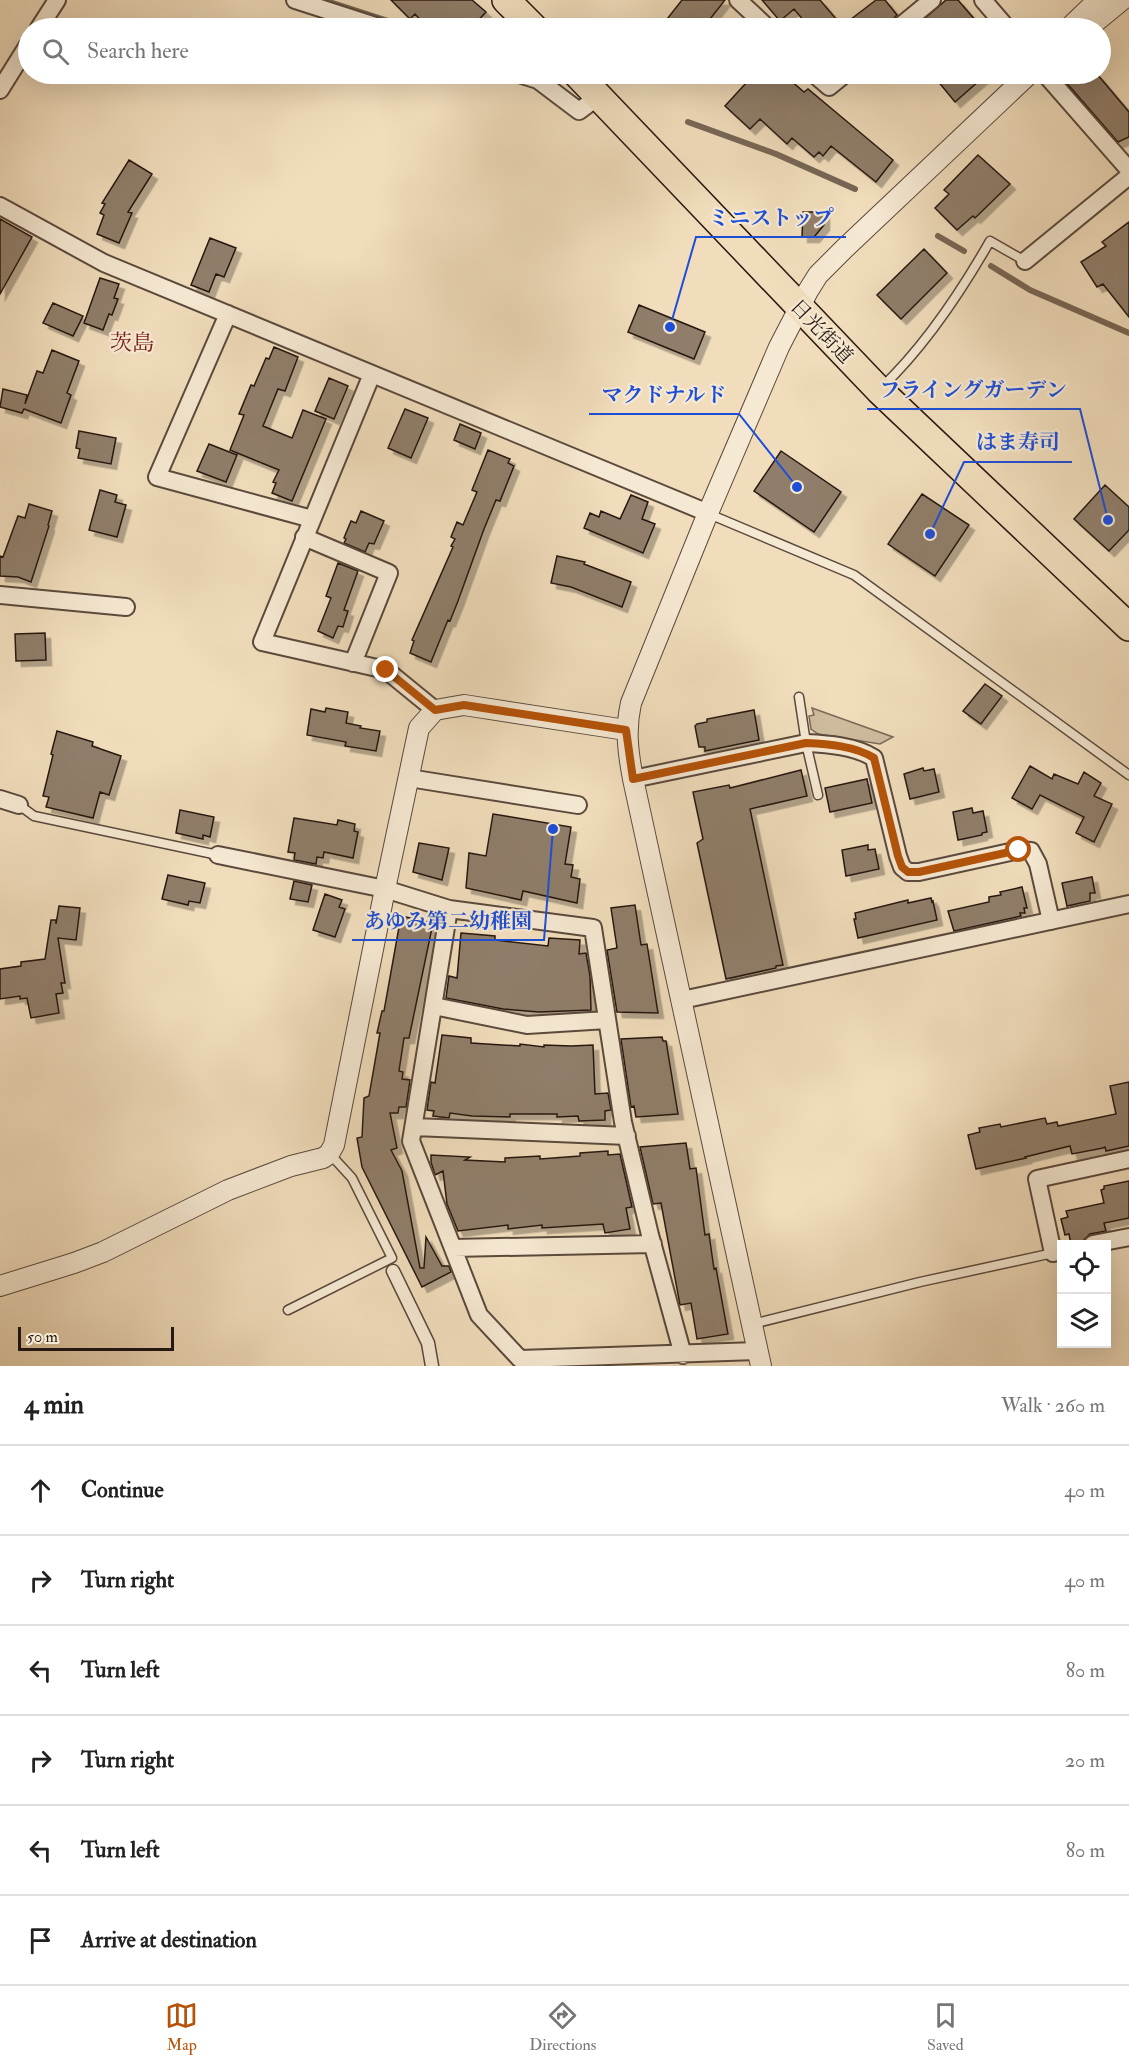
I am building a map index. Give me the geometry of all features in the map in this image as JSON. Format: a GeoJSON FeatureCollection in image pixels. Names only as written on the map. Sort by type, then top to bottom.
{"type":"FeatureCollection","features":[{"type":"Feature","properties":{"kind":"highway"},"geometry":{"type":"LineString","coordinates":[[506,0],[524,18]]}},
{"type":"Feature","properties":{"kind":"highway","name":"日光街道"},"geometry":{"type":"LineString","coordinates":[[587,84],[879,390],[1129,627]]}},
{"type":"Feature","properties":{"kind":"street"},"geometry":{"type":"LineString","coordinates":[[45,18],[57,0]]}},
{"type":"Feature","properties":{"kind":"street"},"geometry":{"type":"LineString","coordinates":[[295,0],[351,18]]}},
{"type":"Feature","properties":{"kind":"street"},"geometry":{"type":"LineString","coordinates":[[738,0],[757,18]]}},
{"type":"Feature","properties":{"kind":"street"},"geometry":{"type":"LineString","coordinates":[[910,18],[932,0]]}},
{"type":"Feature","properties":{"kind":"street"},"geometry":{"type":"LineString","coordinates":[[983,0],[998,18]]}},
{"type":"Feature","properties":{"kind":"street"},"geometry":{"type":"LineString","coordinates":[[1079,18],[1098,0]]}},
{"type":"Feature","properties":{"kind":"street"},"geometry":{"type":"LineString","coordinates":[[1100,18],[1122,0]]}},
{"type":"Feature","properties":{"kind":"street"},"geometry":{"type":"LineString","coordinates":[[0,90],[18,61]]}},
{"type":"Feature","properties":{"kind":"street"},"geometry":{"type":"LineString","coordinates":[[543,84],[579,111],[599,96]]}},
{"type":"Feature","properties":{"kind":"street"},"geometry":{"type":"LineString","coordinates":[[449,909],[411,1142],[479,1315],[520,1359],[683,1355],[759,1359],[633,779],[626,730],[631,703],[708,513],[779,347],[799,307],[819,275],[1018,84]]}},
{"type":"Feature","properties":{"kind":"street"},"geometry":{"type":"LineString","coordinates":[[1054,84],[1129,170]]}},
{"type":"Feature","properties":{"kind":"street"},"geometry":{"type":"LineString","coordinates":[[1025,261],[1129,176]]}},
{"type":"Feature","properties":{"kind":"street"},"geometry":{"type":"LineString","coordinates":[[0,206],[104,263],[708,513]]}},
{"type":"Feature","properties":{"kind":"street"},"geometry":{"type":"LineString","coordinates":[[228,314],[157,477],[312,519]]}},
{"type":"Feature","properties":{"kind":"street"},"geometry":{"type":"LineString","coordinates":[[372,374],[262,642],[386,670],[435,710]]}},
{"type":"Feature","properties":{"kind":"street"},"geometry":{"type":"LineString","coordinates":[[304,537],[388,573],[353,663]]}},
{"type":"Feature","properties":{"kind":"street"},"geometry":{"type":"LineString","coordinates":[[0,595],[126,608]]}},
{"type":"Feature","properties":{"kind":"street"},"geometry":{"type":"LineString","coordinates":[[0,1286],[84,1260],[228,1190],[329,1154],[334,1145],[419,729],[435,710],[464,705],[626,730]]}},
{"type":"Feature","properties":{"kind":"street"},"geometry":{"type":"LineString","coordinates":[[633,779],[806,743],[825,744],[865,752],[874,758],[902,867],[908,872],[919,872],[1019,850],[1031,851],[1038,864],[1051,921]]}},
{"type":"Feature","properties":{"kind":"street"},"geometry":{"type":"LineString","coordinates":[[408,778],[578,805]]}},
{"type":"Feature","properties":{"kind":"street"},"geometry":{"type":"LineString","coordinates":[[0,799],[19,805]]}},
{"type":"Feature","properties":{"kind":"street"},"geometry":{"type":"LineString","coordinates":[[218,855],[385,890],[449,909],[593,928],[627,1136],[683,1355]]}},
{"type":"Feature","properties":{"kind":"street"},"geometry":{"type":"LineString","coordinates":[[682,1000],[1129,904]]}},
{"type":"Feature","properties":{"kind":"street"},"geometry":{"type":"LineString","coordinates":[[434,1006],[527,1025],[607,1020]]}},
{"type":"Feature","properties":{"kind":"street"},"geometry":{"type":"LineString","coordinates":[[414,1127],[627,1136]]}},
{"type":"Feature","properties":{"kind":"street"},"geometry":{"type":"LineString","coordinates":[[1057,1252],[1037,1179],[1129,1159]]}},
{"type":"Feature","properties":{"kind":"street"},"geometry":{"type":"LineString","coordinates":[[1111,1241],[1129,1237]]}},
{"type":"Feature","properties":{"kind":"street"},"geometry":{"type":"LineString","coordinates":[[453,1248],[653,1244]]}},
{"type":"Feature","properties":{"kind":"street"},"geometry":{"type":"LineString","coordinates":[[393,1271],[428,1343],[432,1366]]}},
{"type":"Feature","properties":{"kind":"lane"},"geometry":{"type":"LineString","coordinates":[[879,390],[907,363],[974,270],[990,241],[1025,261]]}},
{"type":"Feature","properties":{"kind":"lane"},"geometry":{"type":"LineString","coordinates":[[708,513],[854,575],[1129,775]]}},
{"type":"Feature","properties":{"kind":"lane"},"geometry":{"type":"LineString","coordinates":[[799,697],[806,743],[818,795]]}},
{"type":"Feature","properties":{"kind":"lane"},"geometry":{"type":"LineString","coordinates":[[19,805],[34,816],[218,855]]}},
{"type":"Feature","properties":{"kind":"lane"},"geometry":{"type":"LineString","coordinates":[[288,1310],[392,1258],[352,1178],[329,1154]]}},
{"type":"Feature","properties":{"kind":"lane"},"geometry":{"type":"LineString","coordinates":[[752,1324],[920,1282],[1057,1252]]}},
{"type":"Feature","properties":{"kind":"shaded area"},"geometry":{"type":"Polygon","coordinates":[[[812,708],[893,737],[880,744],[818,734],[811,729],[809,716],[814,715],[812,708]]]}},
{"type":"Feature","properties":{"kind":"building"},"geometry":{"type":"Polygon","coordinates":[[[391,0],[472,0],[486,12],[480,18],[419,18],[415,14],[409,18],[391,0]]]}},
{"type":"Feature","properties":{"kind":"building"},"geometry":{"type":"Polygon","coordinates":[[[682,0],[725,0],[711,18],[668,18],[682,0]]]}},
{"type":"Feature","properties":{"kind":"building"},"geometry":{"type":"Polygon","coordinates":[[[762,0],[820,0],[835,18],[802,18],[794,9],[784,18],[777,18],[762,0]]]}},
{"type":"Feature","properties":{"kind":"building"},"geometry":{"type":"Polygon","coordinates":[[[876,0],[885,0],[897,15],[894,18],[852,18],[876,0]]]}},
{"type":"Feature","properties":{"kind":"building"},"geometry":{"type":"Polygon","coordinates":[[[946,0],[958,0],[973,18],[925,18],[946,0]]]}},
{"type":"Feature","properties":{"kind":"building"},"geometry":{"type":"Polygon","coordinates":[[[745,84],[795,84],[804,92],[808,89],[893,160],[876,182],[831,146],[823,156],[819,152],[814,157],[792,138],[787,144],[760,119],[750,129],[725,106],[745,84]]]}},
{"type":"Feature","properties":{"kind":"building"},"geometry":{"type":"Polygon","coordinates":[[[940,84],[976,84],[955,102],[940,84]]]}},
{"type":"Feature","properties":{"kind":"building"},"geometry":{"type":"Polygon","coordinates":[[[1067,84],[1105,84],[1129,112],[1129,137],[1118,142],[1067,84]]]}},
{"type":"Feature","properties":{"kind":"building"},"geometry":{"type":"Polygon","coordinates":[[[978,155],[1010,184],[975,218],[973,216],[957,230],[935,208],[949,194],[944,190],[978,155]]]}},
{"type":"Feature","properties":{"kind":"building"},"geometry":{"type":"Polygon","coordinates":[[[129,160],[152,174],[128,212],[132,213],[119,243],[97,234],[104,215],[100,213],[105,204],[102,203],[129,160]]]}},
{"type":"Feature","properties":{"kind":"building"},"geometry":{"type":"Polygon","coordinates":[[[803,212],[824,212],[824,225],[814,237],[802,237],[803,212]]]}},
{"type":"Feature","properties":{"kind":"building"},"geometry":{"type":"Polygon","coordinates":[[[0,219],[32,237],[0,294],[0,219]]]}},
{"type":"Feature","properties":{"kind":"building"},"geometry":{"type":"Polygon","coordinates":[[[1129,222],[1129,317],[1103,284],[1097,287],[1081,262],[1106,246],[1102,242],[1129,222]]]}},
{"type":"Feature","properties":{"kind":"building"},"geometry":{"type":"Polygon","coordinates":[[[210,238],[236,248],[224,277],[216,274],[209,292],[191,285],[210,238]]]}},
{"type":"Feature","properties":{"kind":"building"},"geometry":{"type":"Polygon","coordinates":[[[924,249],[947,273],[901,319],[877,295],[924,249]]]}},
{"type":"Feature","properties":{"kind":"building"},"geometry":{"type":"Polygon","coordinates":[[[100,278],[119,284],[114,298],[118,299],[103,330],[84,323],[100,278]]]}},
{"type":"Feature","properties":{"kind":"building"},"geometry":{"type":"Polygon","coordinates":[[[53,303],[83,316],[73,336],[43,323],[53,303]]]}},
{"type":"Feature","properties":{"kind":"building"},"geometry":{"type":"Polygon","coordinates":[[[639,305],[705,332],[694,359],[628,332],[639,305]]]}},
{"type":"Feature","properties":{"kind":"building"},"geometry":{"type":"Polygon","coordinates":[[[274,347],[298,357],[285,391],[278,389],[263,426],[292,438],[303,410],[326,419],[292,501],[272,493],[276,483],[273,482],[279,470],[230,450],[244,415],[239,414],[251,385],[254,386],[266,358],[269,359],[274,347]]]}},
{"type":"Feature","properties":{"kind":"building"},"geometry":{"type":"Polygon","coordinates":[[[52,350],[79,361],[67,393],[71,395],[61,423],[24,409],[22,413],[0,407],[3,389],[27,395],[25,404],[37,371],[43,373],[52,350]]]}},
{"type":"Feature","properties":{"kind":"building"},"geometry":{"type":"Polygon","coordinates":[[[329,378],[348,386],[334,419],[315,411],[329,378]]]}},
{"type":"Feature","properties":{"kind":"building"},"geometry":{"type":"Polygon","coordinates":[[[405,409],[428,418],[411,458],[388,448],[405,409]]]}},
{"type":"Feature","properties":{"kind":"building"},"geometry":{"type":"Polygon","coordinates":[[[460,424],[481,433],[475,449],[454,440],[460,424]]]}},
{"type":"Feature","properties":{"kind":"building"},"geometry":{"type":"Polygon","coordinates":[[[79,431],[116,438],[111,464],[78,458],[80,449],[76,448],[79,431]]]}},
{"type":"Feature","properties":{"kind":"building"},"geometry":{"type":"Polygon","coordinates":[[[209,444],[237,455],[226,482],[197,471],[209,444]]]}},
{"type":"Feature","properties":{"kind":"building"},"geometry":{"type":"Polygon","coordinates":[[[488,450],[510,459],[508,463],[514,466],[500,501],[496,500],[450,621],[448,620],[431,662],[410,653],[414,641],[412,640],[453,547],[451,546],[455,539],[451,537],[457,522],[463,525],[477,492],[472,490],[488,450]]]}},
{"type":"Feature","properties":{"kind":"building"},"geometry":{"type":"Polygon","coordinates":[[[781,451],[841,492],[814,532],[754,491],[781,451]]]}},
{"type":"Feature","properties":{"kind":"building"},"geometry":{"type":"Polygon","coordinates":[[[1105,485],[1129,507],[1129,530],[1109,551],[1074,519],[1105,485]]]}},
{"type":"Feature","properties":{"kind":"building"},"geometry":{"type":"Polygon","coordinates":[[[100,490],[117,495],[115,502],[126,505],[117,537],[89,530],[100,490]]]}},
{"type":"Feature","properties":{"kind":"building"},"geometry":{"type":"Polygon","coordinates":[[[922,494],[969,525],[935,576],[888,544],[922,494]]]}},
{"type":"Feature","properties":{"kind":"building"},"geometry":{"type":"Polygon","coordinates":[[[631,495],[648,502],[642,519],[655,524],[643,553],[584,528],[590,513],[599,517],[601,511],[620,519],[631,495]]]}},
{"type":"Feature","properties":{"kind":"building"},"geometry":{"type":"Polygon","coordinates":[[[29,504],[52,511],[31,582],[18,577],[0,576],[0,556],[3,557],[18,516],[25,518],[29,504]]]}},
{"type":"Feature","properties":{"kind":"building"},"geometry":{"type":"Polygon","coordinates":[[[361,511],[384,521],[374,544],[369,543],[365,552],[344,543],[351,521],[356,523],[361,511]]]}},
{"type":"Feature","properties":{"kind":"building"},"geometry":{"type":"Polygon","coordinates":[[[557,556],[585,562],[584,564],[631,582],[622,607],[571,587],[551,583],[557,556]]]}},
{"type":"Feature","properties":{"kind":"building"},"geometry":{"type":"Polygon","coordinates":[[[338,563],[358,571],[344,610],[348,611],[343,627],[338,626],[333,638],[318,631],[331,598],[326,596],[338,563]]]}},
{"type":"Feature","properties":{"kind":"building"},"geometry":{"type":"Polygon","coordinates":[[[45,633],[46,660],[16,661],[15,634],[45,633]]]}},
{"type":"Feature","properties":{"kind":"building"},"geometry":{"type":"Polygon","coordinates":[[[985,684],[1002,696],[981,724],[963,711],[985,684]]]}},
{"type":"Feature","properties":{"kind":"building"},"geometry":{"type":"Polygon","coordinates":[[[326,708],[348,712],[346,723],[380,731],[376,751],[345,746],[346,742],[307,735],[311,709],[325,712],[326,708]]]}},
{"type":"Feature","properties":{"kind":"building"},"geometry":{"type":"Polygon","coordinates":[[[754,710],[759,740],[705,751],[705,747],[699,747],[695,726],[697,724],[707,722],[707,719],[754,710]]]}},
{"type":"Feature","properties":{"kind":"building"},"geometry":{"type":"Polygon","coordinates":[[[57,731],[93,742],[92,746],[121,756],[109,795],[100,792],[93,818],[46,807],[49,797],[43,796],[57,731]]]}},
{"type":"Feature","properties":{"kind":"building"},"geometry":{"type":"Polygon","coordinates":[[[1030,766],[1052,779],[1054,774],[1078,784],[1084,772],[1101,783],[1094,796],[1112,804],[1094,842],[1076,833],[1084,817],[1040,795],[1032,809],[1012,798],[1030,766]]]}},
{"type":"Feature","properties":{"kind":"building"},"geometry":{"type":"Polygon","coordinates":[[[923,768],[924,771],[934,769],[939,792],[910,799],[904,774],[923,768]]]}},
{"type":"Feature","properties":{"kind":"building"},"geometry":{"type":"Polygon","coordinates":[[[801,770],[807,796],[750,809],[783,965],[726,979],[697,843],[703,839],[693,792],[729,785],[730,788],[801,770]]]}},
{"type":"Feature","properties":{"kind":"building"},"geometry":{"type":"Polygon","coordinates":[[[867,779],[872,803],[830,812],[825,788],[867,779]]]}},
{"type":"Feature","properties":{"kind":"building"},"geometry":{"type":"Polygon","coordinates":[[[972,808],[973,813],[983,811],[987,832],[958,840],[953,812],[972,808]]]}},
{"type":"Feature","properties":{"kind":"building"},"geometry":{"type":"Polygon","coordinates":[[[180,810],[214,817],[210,837],[203,835],[203,839],[176,833],[180,810]]]}},
{"type":"Feature","properties":{"kind":"building"},"geometry":{"type":"Polygon","coordinates":[[[493,814],[571,827],[565,864],[573,865],[571,877],[580,879],[577,903],[523,891],[521,900],[466,888],[469,853],[486,856],[493,814]]]}},
{"type":"Feature","properties":{"kind":"building"},"geometry":{"type":"Polygon","coordinates":[[[294,818],[337,825],[338,820],[355,824],[354,831],[358,832],[353,858],[324,852],[323,858],[317,857],[316,864],[294,860],[295,853],[288,852],[294,818]]]}},
{"type":"Feature","properties":{"kind":"building"},"geometry":{"type":"Polygon","coordinates":[[[419,843],[449,848],[442,880],[413,872],[419,843]]]}},
{"type":"Feature","properties":{"kind":"building"},"geometry":{"type":"Polygon","coordinates":[[[868,845],[868,850],[875,849],[879,869],[846,876],[842,850],[868,845]]]}},
{"type":"Feature","properties":{"kind":"building"},"geometry":{"type":"Polygon","coordinates":[[[168,875],[205,883],[200,903],[189,901],[188,905],[162,899],[168,875]]]}},
{"type":"Feature","properties":{"kind":"building"},"geometry":{"type":"Polygon","coordinates":[[[1092,877],[1095,893],[1090,893],[1090,901],[1067,906],[1062,883],[1092,877]]]}},
{"type":"Feature","properties":{"kind":"building"},"geometry":{"type":"Polygon","coordinates":[[[294,881],[312,885],[308,902],[290,899],[294,881]]]}},
{"type":"Feature","properties":{"kind":"building"},"geometry":{"type":"Polygon","coordinates":[[[1022,887],[1027,908],[1024,908],[1025,913],[1020,913],[1021,916],[954,931],[948,911],[989,902],[989,897],[1001,895],[1000,892],[1022,887]]]}},
{"type":"Feature","properties":{"kind":"building"},"geometry":{"type":"Polygon","coordinates":[[[325,894],[342,900],[339,907],[345,909],[335,937],[313,930],[325,894]]]}},
{"type":"Feature","properties":{"kind":"building"},"geometry":{"type":"Polygon","coordinates":[[[931,898],[937,920],[858,938],[855,913],[908,900],[908,903],[931,898]]]}},
{"type":"Feature","properties":{"kind":"building"},"geometry":{"type":"Polygon","coordinates":[[[635,905],[641,945],[647,944],[658,1013],[617,1012],[607,950],[617,948],[611,908],[635,905]]]}},
{"type":"Feature","properties":{"kind":"building"},"geometry":{"type":"Polygon","coordinates":[[[59,906],[80,908],[76,940],[58,938],[65,983],[61,983],[63,993],[56,994],[59,1013],[31,1018],[27,998],[20,999],[20,996],[0,999],[0,969],[21,966],[21,962],[45,959],[51,920],[56,920],[56,924],[59,906]]]}},
{"type":"Feature","properties":{"kind":"building"},"geometry":{"type":"Polygon","coordinates":[[[401,916],[433,923],[409,1038],[404,1038],[399,1071],[403,1072],[402,1079],[410,1080],[406,1107],[399,1107],[398,1113],[390,1113],[397,1148],[391,1150],[402,1171],[420,1268],[424,1268],[426,1237],[442,1266],[449,1266],[451,1272],[422,1287],[362,1167],[357,1138],[362,1137],[364,1098],[369,1096],[380,1033],[377,1033],[382,1011],[384,1011],[401,916]]]}},
{"type":"Feature","properties":{"kind":"building"},"geometry":{"type":"Polygon","coordinates":[[[461,933],[495,936],[495,940],[548,946],[549,938],[580,940],[579,954],[586,953],[590,976],[591,1010],[539,1012],[503,1009],[446,998],[449,976],[457,978],[461,933]]]}},
{"type":"Feature","properties":{"kind":"building"},"geometry":{"type":"Polygon","coordinates":[[[442,1035],[471,1038],[471,1043],[544,1047],[544,1045],[593,1045],[595,1094],[608,1093],[611,1110],[605,1111],[605,1120],[579,1121],[578,1116],[557,1117],[557,1114],[510,1114],[510,1117],[450,1113],[449,1118],[433,1116],[434,1111],[427,1110],[431,1082],[435,1083],[442,1035]]]}},
{"type":"Feature","properties":{"kind":"building"},"geometry":{"type":"Polygon","coordinates":[[[662,1037],[663,1041],[666,1041],[678,1114],[636,1117],[634,1106],[631,1107],[621,1039],[662,1037]]]}},
{"type":"Feature","properties":{"kind":"building"},"geometry":{"type":"Polygon","coordinates":[[[1129,1082],[1129,1146],[1106,1151],[1105,1147],[1072,1154],[1070,1146],[976,1169],[968,1135],[980,1132],[979,1128],[1000,1124],[1001,1127],[1045,1118],[1047,1124],[1057,1122],[1058,1126],[1116,1114],[1110,1086],[1129,1082]]]}},
{"type":"Feature","properties":{"kind":"building"},"geometry":{"type":"Polygon","coordinates":[[[686,1143],[690,1169],[696,1168],[705,1235],[709,1234],[728,1334],[697,1339],[691,1303],[680,1305],[661,1203],[653,1204],[640,1147],[686,1143]]]}},
{"type":"Feature","properties":{"kind":"building"},"geometry":{"type":"Polygon","coordinates":[[[608,1151],[608,1155],[620,1154],[632,1207],[626,1208],[630,1229],[605,1233],[603,1224],[542,1228],[542,1225],[508,1229],[508,1225],[458,1231],[447,1204],[443,1171],[435,1175],[431,1162],[431,1155],[505,1162],[505,1158],[540,1156],[540,1159],[608,1151]]]}},
{"type":"Feature","properties":{"kind":"building"},"geometry":{"type":"Polygon","coordinates":[[[1129,1181],[1129,1218],[1104,1223],[1106,1231],[1090,1234],[1084,1240],[1070,1240],[1069,1234],[1065,1235],[1061,1219],[1068,1217],[1066,1211],[1104,1203],[1101,1190],[1104,1186],[1129,1181]]]}},
{"type":"Feature","properties":{"kind":"waterway"},"geometry":{"type":"LineString","coordinates":[[323,0],[379,18]]}},
{"type":"Feature","properties":{"kind":"waterway"},"geometry":{"type":"LineString","coordinates":[[688,122],[776,154],[855,189]]}},
{"type":"Feature","properties":{"kind":"waterway"},"geometry":{"type":"LineString","coordinates":[[938,236],[964,251]]}},
{"type":"Feature","properties":{"kind":"waterway"},"geometry":{"type":"LineString","coordinates":[[991,266],[1030,290],[1129,333]]}},
{"type":"Feature","properties":{"kind":"place","name":"ミニストップ"},"geometry":{"type":"Point","coordinates":[670,327]}},
{"type":"Feature","properties":{"kind":"place","name":"マクドナルド"},"geometry":{"type":"Point","coordinates":[797,487]}},
{"type":"Feature","properties":{"kind":"place","name":"フライングガーデン"},"geometry":{"type":"Point","coordinates":[1108,520]}},
{"type":"Feature","properties":{"kind":"place","name":"はま寿司"},"geometry":{"type":"Point","coordinates":[930,534]}},
{"type":"Feature","properties":{"kind":"place","name":"あゆみ第二幼稚園"},"geometry":{"type":"Point","coordinates":[553,829]}},
{"type":"Feature","properties":{"kind":"district","name":"茨島"},"geometry":{"type":"Point","coordinates":[132,342]}},
{"type":"Feature","properties":{"kind":"route"},"geometry":{"type":"LineString","coordinates":[[386,670],[435,710],[464,705],[626,730],[633,779],[806,743],[825,744],[865,752],[874,758],[898,856],[902,867],[908,872],[919,872],[1019,850]]}}]}
